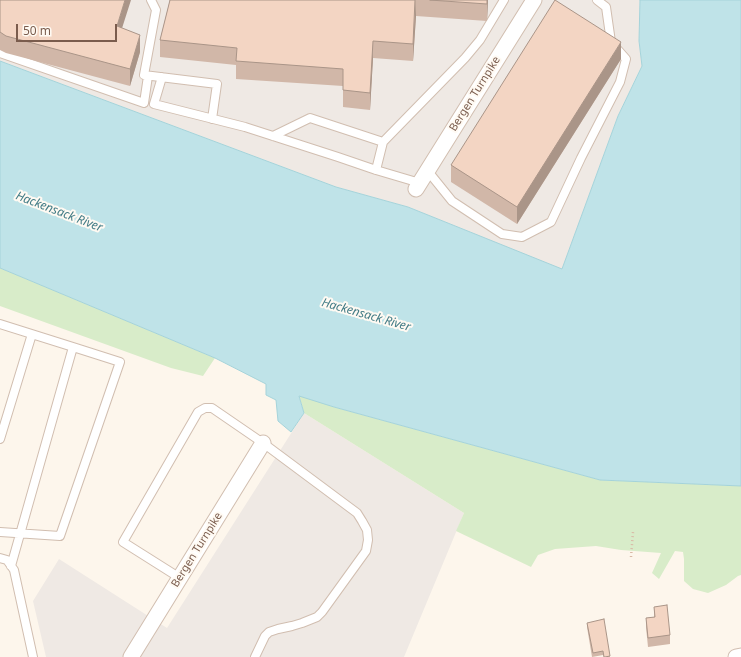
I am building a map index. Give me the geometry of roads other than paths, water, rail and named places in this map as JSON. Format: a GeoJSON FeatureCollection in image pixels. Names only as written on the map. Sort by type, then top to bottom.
{"type":"FeatureCollection","features":[{"type":"Feature","properties":{"kind":"street","name":"Bergen Turnpike"},"geometry":{"type":"LineString","coordinates":[[421,181],[534,0]]}},
{"type":"Feature","properties":{"kind":"street","name":"Bergen Turnpike"},"geometry":{"type":"LineString","coordinates":[[131,655],[263,443]]}},
{"type":"Feature","properties":{"kind":"street"},"geometry":{"type":"LineString","coordinates":[[736,657],[741,656]]}},
{"type":"Feature","properties":{"kind":"lane"},"geometry":{"type":"LineString","coordinates":[[151,0],[156,10],[144,75],[217,84],[212,119]]}},
{"type":"Feature","properties":{"kind":"lane"},"geometry":{"type":"LineString","coordinates":[[376,170],[383,142],[465,58],[480,40],[504,0]]}},
{"type":"Feature","properties":{"kind":"lane"},"geometry":{"type":"LineString","coordinates":[[162,77],[154,104],[245,127],[376,170],[421,181],[502,234],[522,237],[551,222],[581,158],[620,82],[626,59],[611,42],[606,7],[597,0]]}},
{"type":"Feature","properties":{"kind":"lane"},"geometry":{"type":"LineString","coordinates":[[0,53],[144,103],[148,76]]}},
{"type":"Feature","properties":{"kind":"lane"},"geometry":{"type":"LineString","coordinates":[[273,136],[310,118],[383,142]]}},
{"type":"Feature","properties":{"kind":"lane"},"geometry":{"type":"LineString","coordinates":[[0,324],[120,362],[60,536],[0,532]]}},
{"type":"Feature","properties":{"kind":"lane"},"geometry":{"type":"LineString","coordinates":[[0,439],[32,334]]}},
{"type":"Feature","properties":{"kind":"lane"},"geometry":{"type":"LineString","coordinates":[[11,566],[73,347]]}},
{"type":"Feature","properties":{"kind":"lane"},"geometry":{"type":"LineString","coordinates":[[180,578],[122,542],[198,412],[205,408],[212,408],[263,443],[357,513],[367,530],[368,540],[366,551],[317,617],[302,623],[278,628],[269,632],[265,636],[255,657]]}},
{"type":"Feature","properties":{"kind":"lane"},"geometry":{"type":"LineString","coordinates":[[0,558],[7,560],[14,570],[33,657]]}},
{"type":"Feature","properties":{"kind":"water","name":"Hackensack River"},"geometry":{"type":"Polygon","coordinates":[[[640,0],[741,0],[741,486],[600,480],[299,396],[304,413],[291,432],[278,421],[276,400],[266,395],[266,384],[215,358],[0,268],[0,61],[336,187],[408,207],[562,269],[618,116],[642,66],[639,41],[640,0]]]}}]}
